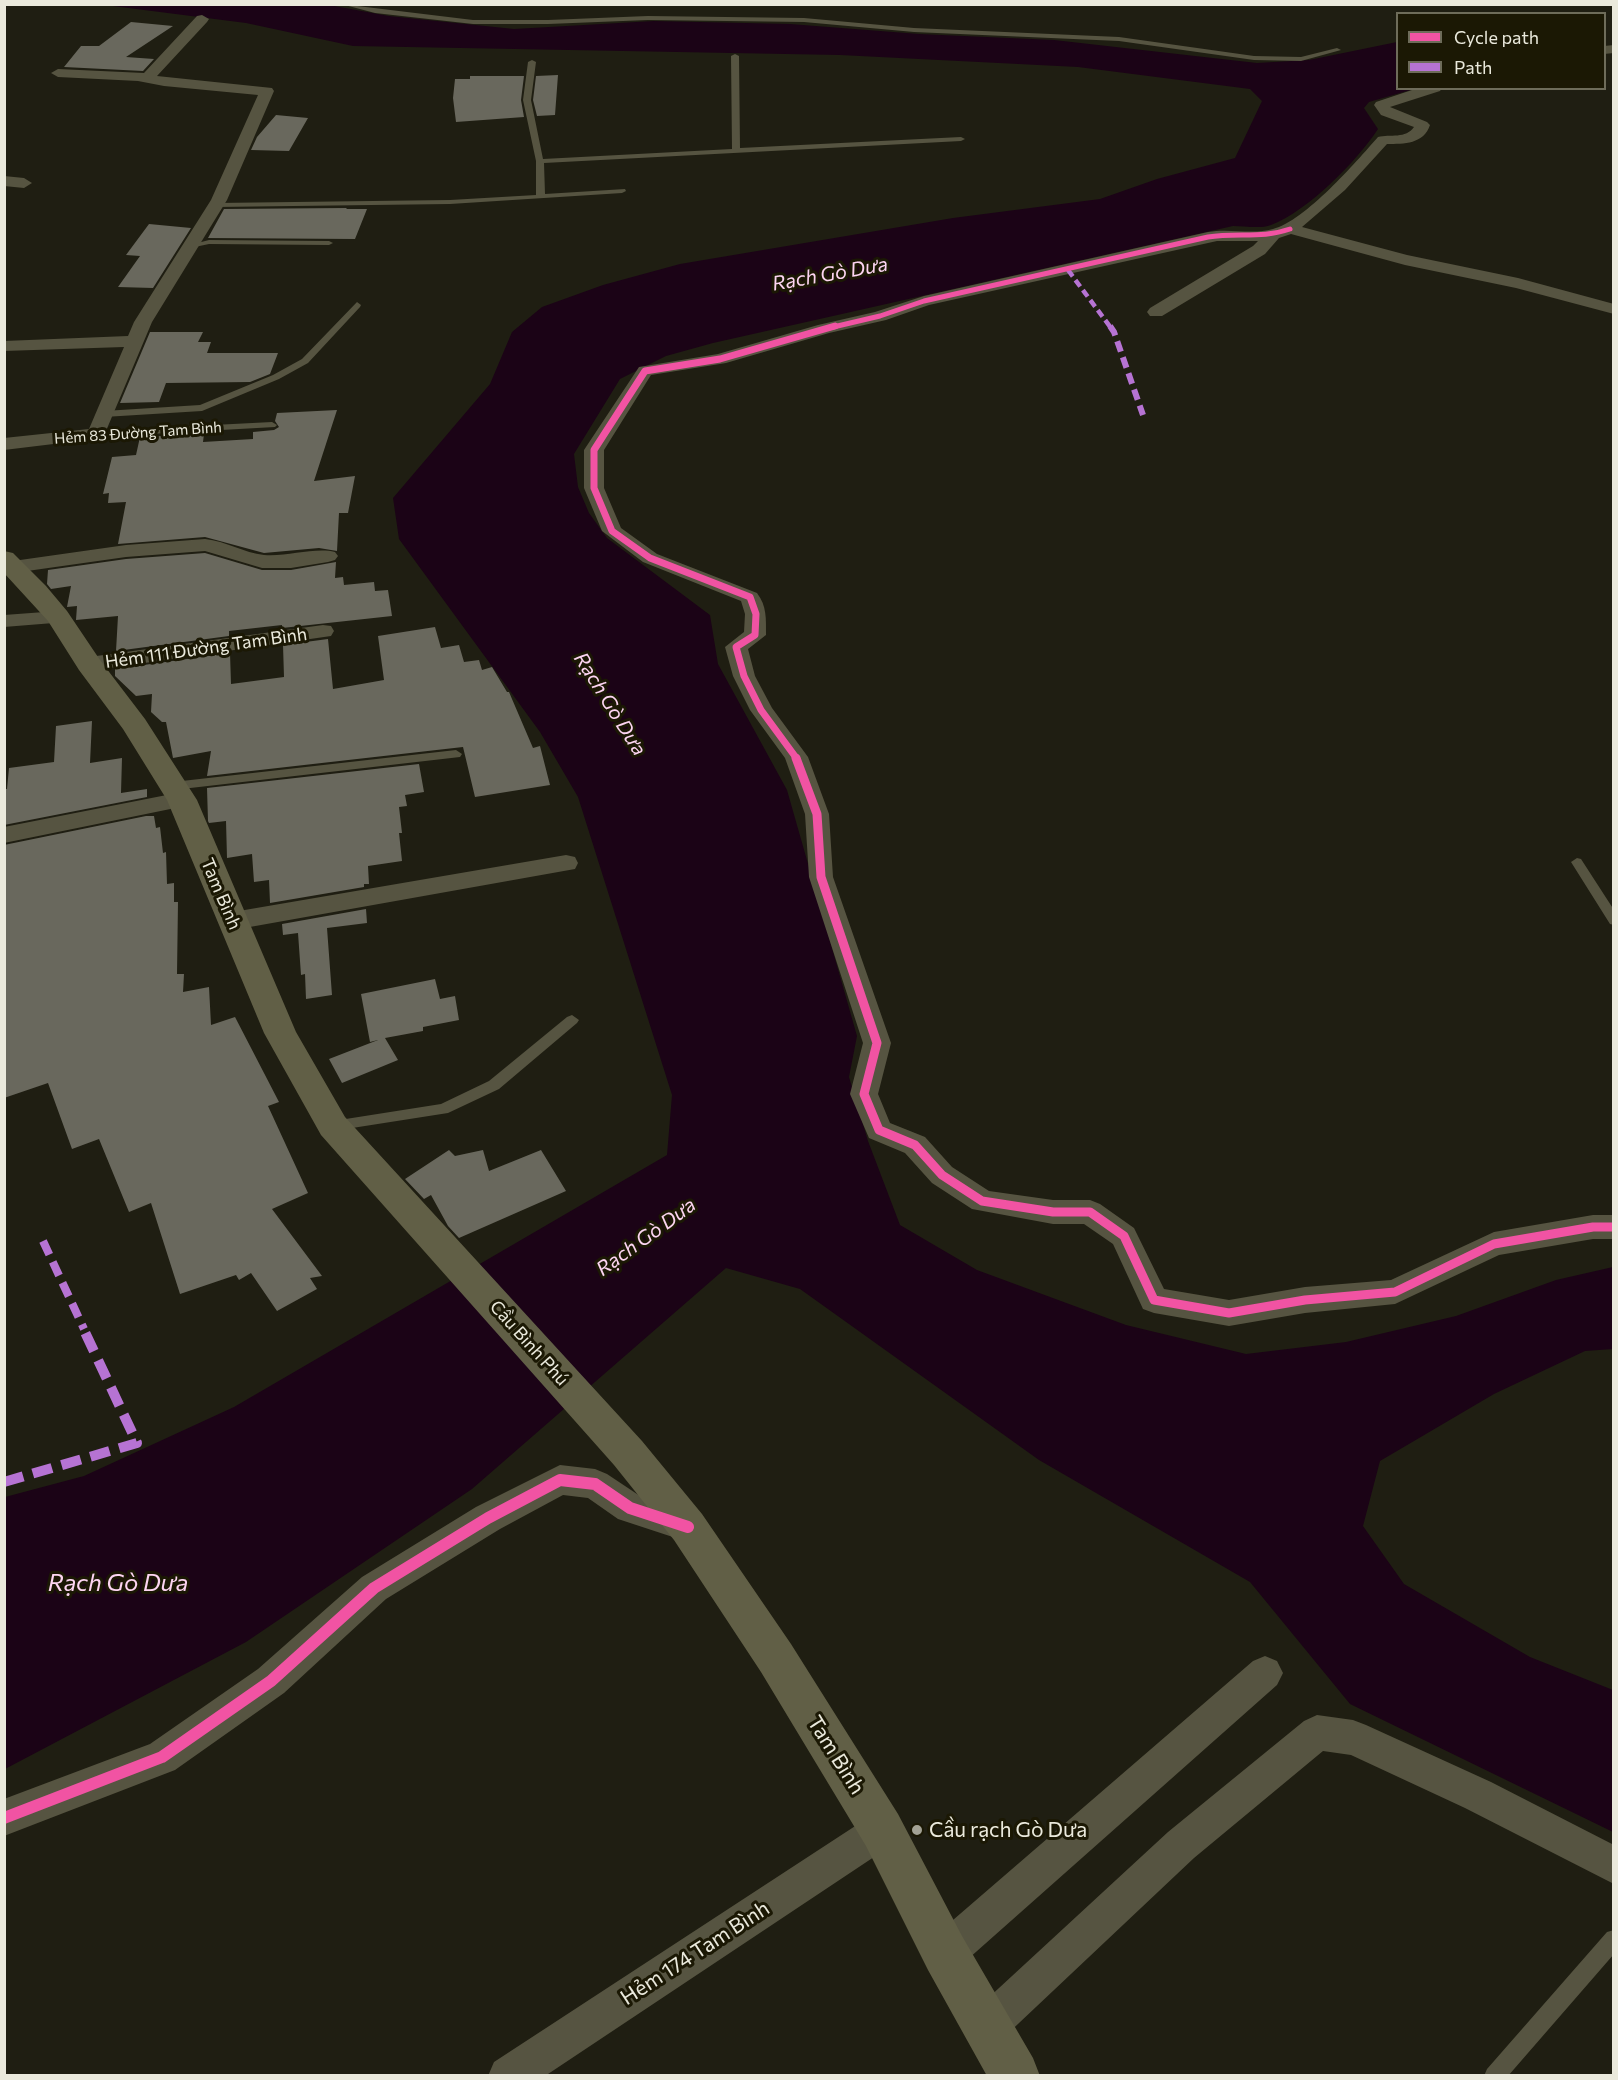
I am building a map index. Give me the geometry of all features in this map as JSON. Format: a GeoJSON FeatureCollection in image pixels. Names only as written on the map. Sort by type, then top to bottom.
{"type":"FeatureCollection","features":[{"type":"Feature","properties":{"kind":"main road","name":"Tam Bình"},"geometry":{"type":"LineString","coordinates":[[9,563],[37,591],[58,617],[88,664],[135,725],[177,793],[280,1033],[333,1126],[429,1233]]}},
{"type":"Feature","properties":{"kind":"main road","name":"Cầu Bình Phú"},"geometry":{"type":"LineString","coordinates":[[429,1233],[628,1453]]}},
{"type":"Feature","properties":{"kind":"main road","name":"Tam Bình"},"geometry":{"type":"LineString","coordinates":[[628,1453],[688,1527],[776,1658],[882,1830],[945,1953],[1015,2076]]}},
{"type":"Feature","properties":{"kind":"street"},"geometry":{"type":"LineString","coordinates":[[143,78],[151,75],[202,19]]}},
{"type":"Feature","properties":{"kind":"street"},"geometry":{"type":"LineString","coordinates":[[58,73],[143,78],[267,91],[246,143],[216,205],[142,322],[96,434]]}},
{"type":"Feature","properties":{"kind":"street"},"geometry":{"type":"LineString","coordinates":[[1429,90],[1381,105],[1386,112],[1422,125],[1422,131],[1416,136],[1404,139],[1383,140],[1352,176],[1312,213],[1290,229],[1271,237],[1248,238],[1227,234],[1196,240],[924,301],[880,316],[824,329],[720,359],[645,371],[594,450],[594,488],[612,531],[650,558],[750,597],[756,614],[755,635],[736,647],[744,676],[761,710],[796,757],[817,814],[821,877],[876,1043],[864,1094],[879,1130],[915,1145],[942,1175],[982,1201],[1053,1212],[1090,1212],[1124,1236],[1154,1300],[1229,1313],[1305,1300],[1395,1292],[1494,1244],[1593,1227],[1614,1227]]}},
{"type":"Feature","properties":{"kind":"street"},"geometry":{"type":"LineString","coordinates":[[4,181],[24,183]]}},
{"type":"Feature","properties":{"kind":"street"},"geometry":{"type":"LineString","coordinates":[[1290,229],[1405,260],[1518,283],[1614,309]]}},
{"type":"Feature","properties":{"kind":"street"},"geometry":{"type":"LineString","coordinates":[[1156,312],[1258,250],[1271,237]]}},
{"type":"Feature","properties":{"kind":"street"},"geometry":{"type":"LineString","coordinates":[[4,346],[135,341]]}},
{"type":"Feature","properties":{"kind":"street","name":"Hẻm 83 Đường Tam Bình"},"geometry":{"type":"LineString","coordinates":[[4,444],[96,434]]}},
{"type":"Feature","properties":{"kind":"street"},"geometry":{"type":"LineString","coordinates":[[9,563],[205,545],[217,546],[255,561],[296,562],[328,556]]}},
{"type":"Feature","properties":{"kind":"street"},"geometry":{"type":"LineString","coordinates":[[4,621],[58,617]]}},
{"type":"Feature","properties":{"kind":"street","name":"Hẻm 111 Đường Tam Bình"},"geometry":{"type":"LineString","coordinates":[[88,664],[323,631]]}},
{"type":"Feature","properties":{"kind":"street"},"geometry":{"type":"LineString","coordinates":[[4,835],[177,793]]}},
{"type":"Feature","properties":{"kind":"street"},"geometry":{"type":"LineString","coordinates":[[233,921],[566,863]]}},
{"type":"Feature","properties":{"kind":"street"},"geometry":{"type":"LineString","coordinates":[[4,1818],[162,1757],[271,1681],[374,1588],[488,1518],[560,1480],[595,1484],[630,1508],[688,1527]]}},
{"type":"Feature","properties":{"kind":"street"},"geometry":{"type":"LineString","coordinates":[[945,1953],[1265,1672]]}},
{"type":"Feature","properties":{"kind":"street"},"geometry":{"type":"LineString","coordinates":[[987,2026],[1180,1845],[1317,1733],[1353,1738],[1478,1795],[1614,1865]]}},
{"type":"Feature","properties":{"kind":"street","name":"Hẻm 174 Tam Bình"},"geometry":{"type":"LineString","coordinates":[[507,2076],[882,1830]]}},
{"type":"Feature","properties":{"kind":"lane"},"geometry":{"type":"LineString","coordinates":[[344,4],[375,11],[473,22],[648,18],[804,20],[914,30],[1119,39],[1254,58],[1301,59],[1337,50]]}},
{"type":"Feature","properties":{"kind":"lane"},"geometry":{"type":"LineString","coordinates":[[735,56],[736,152]]}},
{"type":"Feature","properties":{"kind":"lane"},"geometry":{"type":"LineString","coordinates":[[532,62],[527,100],[540,161],[541,194],[538,197]]}},
{"type":"Feature","properties":{"kind":"lane"},"geometry":{"type":"LineString","coordinates":[[540,161],[961,139]]}},
{"type":"Feature","properties":{"kind":"lane"},"geometry":{"type":"LineString","coordinates":[[216,205],[438,202],[622,191]]}},
{"type":"Feature","properties":{"kind":"lane"},"geometry":{"type":"LineString","coordinates":[[190,246],[209,242],[329,243]]}},
{"type":"Feature","properties":{"kind":"lane"},"geometry":{"type":"LineString","coordinates":[[104,414],[202,408],[276,377],[305,361],[357,305]]}},
{"type":"Feature","properties":{"kind":"lane","name":"Hẻm 83 Đường Tam Bình"},"geometry":{"type":"LineString","coordinates":[[96,434],[272,425]]}},
{"type":"Feature","properties":{"kind":"lane"},"geometry":{"type":"LineString","coordinates":[[177,793],[456,754]]}},
{"type":"Feature","properties":{"kind":"lane"},"geometry":{"type":"LineString","coordinates":[[1577,862],[1614,921]]}},
{"type":"Feature","properties":{"kind":"lane"},"geometry":{"type":"LineString","coordinates":[[333,1126],[443,1109],[494,1084],[572,1020]]}},
{"type":"Feature","properties":{"kind":"lane"},"geometry":{"type":"LineString","coordinates":[[1494,2076],[1614,1939]]}},
{"type":"Feature","properties":{"kind":"water","name":"Rạch Gò Dưa"},"geometry":{"type":"Polygon","coordinates":[[[105,5],[329,5],[389,16],[514,29],[654,21],[790,24],[919,34],[1054,40],[1257,63],[1309,60],[1396,42],[1396,90],[1411,90],[1369,102],[1364,108],[1378,129],[1369,142],[1345,170],[1316,197],[1285,218],[1267,226],[1233,226],[713,343],[666,356],[620,379],[574,454],[578,487],[589,513],[607,538],[710,615],[718,664],[787,790],[857,1036],[849,1077],[868,1141],[900,1225],[977,1270],[1126,1325],[1246,1354],[1346,1342],[1456,1316],[1556,1280],[1613,1267],[1613,1349],[1585,1351],[1494,1394],[1380,1461],[1363,1526],[1404,1584],[1530,1657],[1613,1690],[1613,1832],[1350,1704],[1250,1582],[1039,1460],[800,1289],[726,1268],[472,1489],[246,1642],[5,1769],[5,1497],[84,1476],[234,1407],[667,1155],[672,1095],[578,797],[540,732],[399,539],[393,498],[490,384],[512,332],[542,307],[603,285],[680,264],[953,218],[1100,199],[1157,179],[1235,158],[1262,101],[1250,89],[1078,67],[840,55],[353,46],[246,23],[105,5]]]}},
{"type":"Feature","properties":{"kind":"building"},"geometry":{"type":"Polygon","coordinates":[[[131,22],[173,26],[126,57],[154,59],[143,71],[64,67],[81,46],[99,46],[131,22]]]}},
{"type":"Feature","properties":{"kind":"building"},"geometry":{"type":"Polygon","coordinates":[[[558,75],[555,115],[537,116],[533,100],[536,76],[558,75]]]}},
{"type":"Feature","properties":{"kind":"building"},"geometry":{"type":"Polygon","coordinates":[[[470,76],[524,76],[521,100],[524,117],[456,122],[453,98],[455,79],[470,79],[470,76]]]}},
{"type":"Feature","properties":{"kind":"building"},"geometry":{"type":"Polygon","coordinates":[[[276,115],[308,118],[289,151],[251,150],[257,137],[276,115]]]}},
{"type":"Feature","properties":{"kind":"building"},"geometry":{"type":"Polygon","coordinates":[[[224,209],[367,209],[355,239],[208,238],[224,209]]]}},
{"type":"Feature","properties":{"kind":"building"},"geometry":{"type":"Polygon","coordinates":[[[149,224],[191,228],[153,288],[118,287],[140,256],[126,255],[149,224]]]}},
{"type":"Feature","properties":{"kind":"building"},"geometry":{"type":"Polygon","coordinates":[[[150,332],[203,332],[198,342],[211,342],[207,353],[278,353],[270,374],[250,382],[166,383],[159,402],[120,403],[150,332]]]}},
{"type":"Feature","properties":{"kind":"building"},"geometry":{"type":"Polygon","coordinates":[[[337,410],[314,481],[355,476],[348,513],[339,513],[337,551],[319,548],[264,553],[205,537],[118,544],[126,502],[108,503],[109,493],[103,494],[112,457],[136,455],[140,437],[204,434],[203,442],[253,439],[253,432],[274,430],[279,427],[275,421],[277,413],[337,410]]]}},
{"type":"Feature","properties":{"kind":"building"},"geometry":{"type":"Polygon","coordinates":[[[205,553],[262,570],[291,570],[336,562],[335,578],[343,577],[344,585],[374,582],[375,591],[388,590],[392,616],[282,628],[282,625],[229,631],[229,636],[116,651],[118,616],[76,620],[77,606],[67,607],[71,586],[51,589],[47,584],[48,570],[126,559],[205,553]]]}},
{"type":"Feature","properties":{"kind":"building"},"geometry":{"type":"Polygon","coordinates":[[[435,627],[441,648],[459,645],[464,662],[479,660],[482,670],[492,667],[509,692],[533,748],[540,746],[550,785],[475,797],[463,747],[207,776],[211,751],[173,758],[166,722],[162,722],[151,712],[152,694],[136,696],[115,676],[115,669],[230,653],[231,684],[284,677],[283,645],[328,639],[333,689],[384,680],[378,636],[435,627]]]}},
{"type":"Feature","properties":{"kind":"building"},"geometry":{"type":"Polygon","coordinates":[[[92,721],[90,763],[122,758],[121,793],[147,789],[147,797],[4,825],[4,789],[7,789],[9,768],[54,762],[56,726],[92,721]]]}},
{"type":"Feature","properties":{"kind":"building"},"geometry":{"type":"Polygon","coordinates":[[[419,764],[424,792],[405,795],[407,806],[399,807],[402,861],[368,866],[369,884],[364,884],[364,887],[270,903],[269,880],[254,882],[252,854],[227,858],[226,821],[209,823],[208,821],[207,788],[419,764]]]}},
{"type":"Feature","properties":{"kind":"building"},"geometry":{"type":"Polygon","coordinates":[[[154,816],[156,828],[160,827],[163,853],[166,852],[167,884],[174,883],[174,902],[178,902],[177,974],[184,974],[183,992],[209,987],[211,1025],[235,1017],[279,1102],[268,1106],[308,1193],[272,1209],[322,1276],[310,1278],[317,1289],[277,1311],[251,1273],[239,1280],[236,1275],[180,1294],[151,1203],[129,1212],[99,1139],[72,1149],[48,1083],[4,1098],[4,845],[154,816]]]}},
{"type":"Feature","properties":{"kind":"building"},"geometry":{"type":"Polygon","coordinates":[[[366,909],[367,923],[327,928],[332,995],[306,999],[305,974],[301,975],[298,933],[283,935],[282,924],[366,909]]]}},
{"type":"Feature","properties":{"kind":"building"},"geometry":{"type":"Polygon","coordinates":[[[435,979],[440,999],[455,996],[459,1020],[423,1027],[423,1031],[385,1038],[398,1060],[342,1083],[329,1059],[378,1040],[370,1042],[361,994],[435,979]]]}},
{"type":"Feature","properties":{"kind":"building"},"geometry":{"type":"Polygon","coordinates":[[[449,1150],[455,1156],[483,1150],[489,1171],[541,1150],[566,1191],[459,1238],[448,1226],[431,1195],[424,1199],[405,1179],[449,1150]]]}},
{"type":"Feature","properties":{"kind":"marked path"},"geometry":{"type":"LineString","coordinates":[[1068,270],[1114,332],[1143,415]]}},
{"type":"Feature","properties":{"kind":"marked path"},"geometry":{"type":"LineString","coordinates":[[4,1482],[137,1443],[43,1241]]}},
{"type":"Feature","properties":{"kind":"cycle path"},"geometry":{"type":"LineString","coordinates":[[1290,229],[1266,236],[1208,237],[924,301],[880,316],[824,329],[720,359],[645,371],[594,450],[594,488],[612,531],[650,558],[750,597],[756,614],[755,635],[736,647],[744,676],[761,710],[796,757],[817,814],[821,877],[877,1043],[864,1094],[879,1130],[915,1145],[942,1175],[982,1201],[1053,1212],[1090,1212],[1124,1236],[1154,1300],[1229,1313],[1305,1300],[1395,1292],[1494,1244],[1593,1227],[1614,1227]]}},
{"type":"Feature","properties":{"kind":"cycle path"},"geometry":{"type":"LineString","coordinates":[[4,1818],[162,1757],[271,1681],[374,1588],[488,1518],[560,1480],[595,1484],[630,1508],[688,1527]]}},
{"type":"Feature","properties":{"kind":"place","name":"Cầu rạch Gò Dưa"},"geometry":{"type":"Point","coordinates":[917,1830]}}]}
